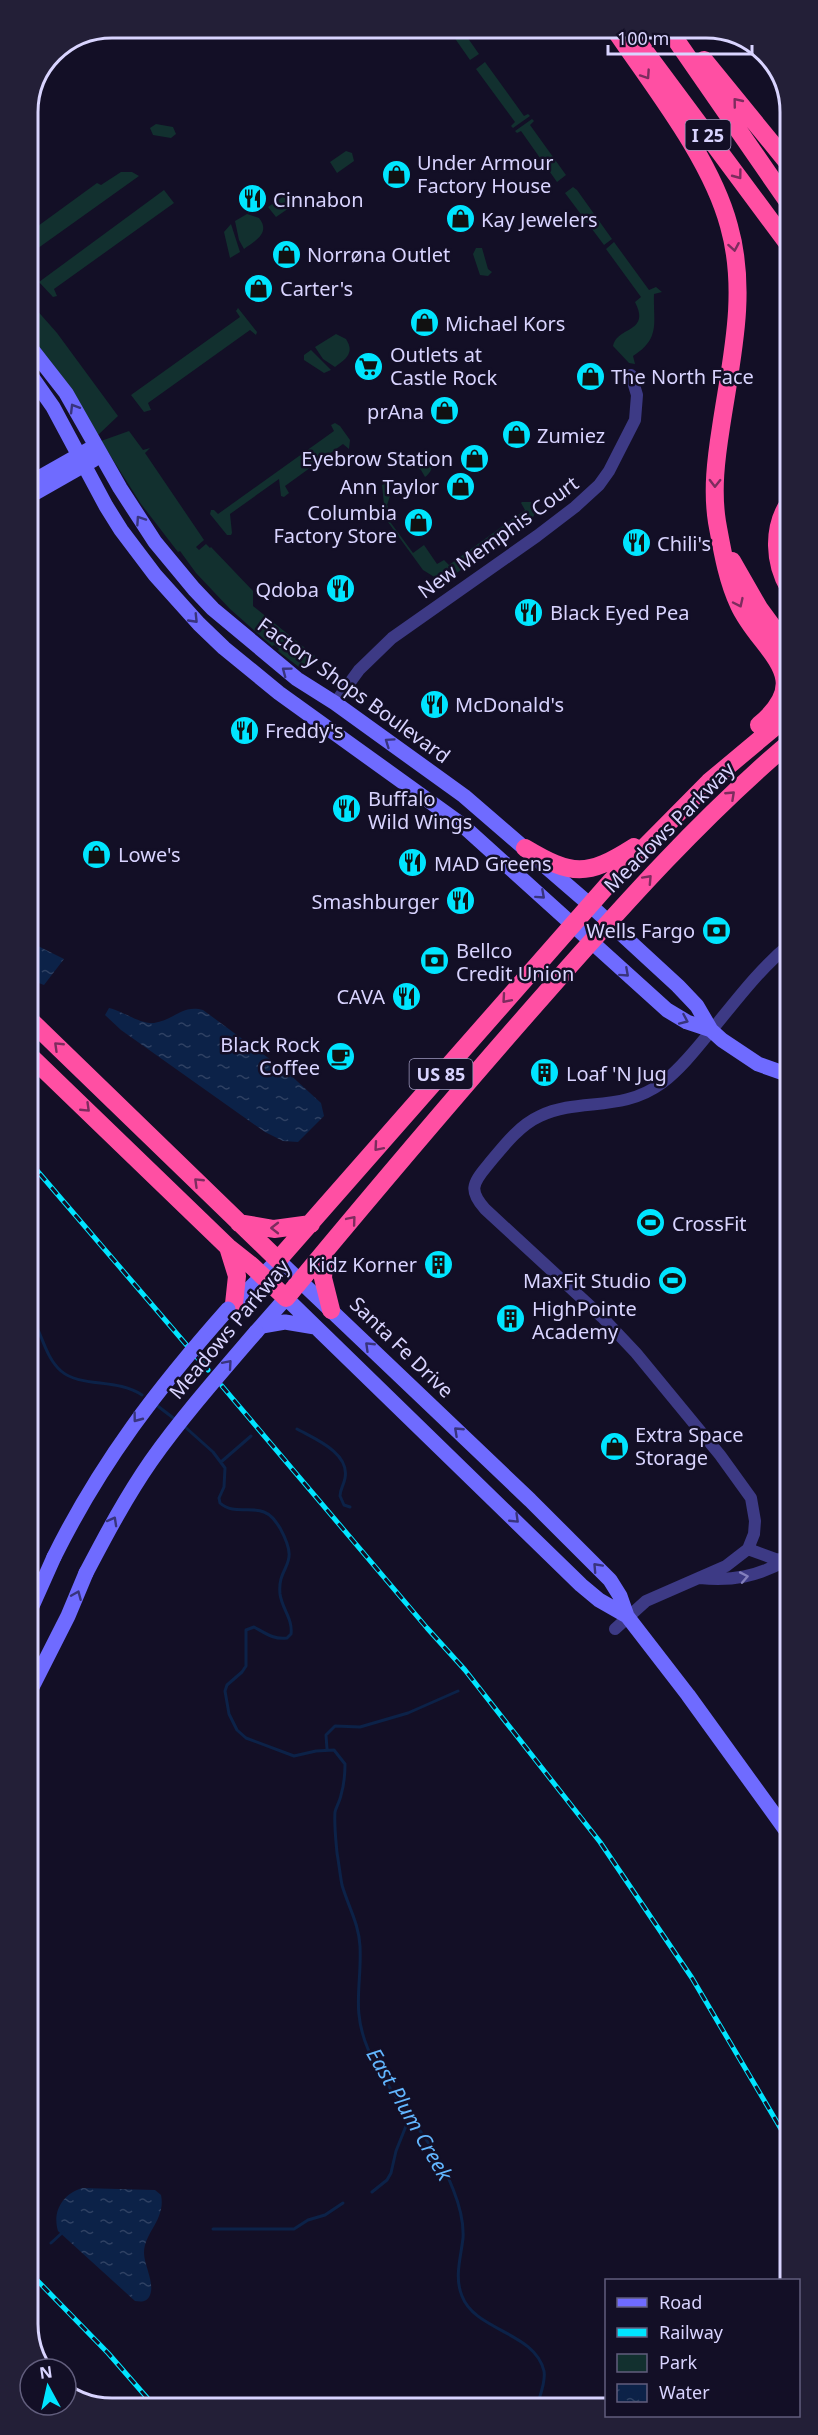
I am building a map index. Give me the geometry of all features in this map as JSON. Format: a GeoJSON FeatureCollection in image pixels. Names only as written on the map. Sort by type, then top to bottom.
{"type":"FeatureCollection","features":[{"type":"Feature","properties":{"kind":"highway"},"geometry":{"type":"LineString","coordinates":[[620,38],[707,171],[722,202],[731,233],[738,273],[738,315],[715,475],[716,510],[730,581],[740,608],[780,664]]}},
{"type":"Feature","properties":{"kind":"highway","name":"I 25"},"geometry":{"type":"LineString","coordinates":[[635,38],[780,233]]}},
{"type":"Feature","properties":{"kind":"highway","name":"I 25"},"geometry":{"type":"LineString","coordinates":[[675,38],[780,190]]}},
{"type":"Feature","properties":{"kind":"highway"},"geometry":{"type":"LineString","coordinates":[[686,38],[780,153]]}},
{"type":"Feature","properties":{"kind":"highway"},"geometry":{"type":"LineString","coordinates":[[780,528],[777,548],[780,564]]}},
{"type":"Feature","properties":{"kind":"highway"},"geometry":{"type":"LineString","coordinates":[[723,547],[759,608],[780,637]]}},
{"type":"Feature","properties":{"kind":"highway"},"geometry":{"type":"LineString","coordinates":[[741,754],[753,730],[772,715],[780,705]]}},
{"type":"Feature","properties":{"kind":"highway","name":"Meadows Parkway"},"geometry":{"type":"LineString","coordinates":[[278,1260],[589,904],[658,832],[741,754],[780,722]]}},
{"type":"Feature","properties":{"kind":"highway","name":"Meadows Parkway"},"geometry":{"type":"LineString","coordinates":[[286,1298],[609,922],[720,806],[780,751]]}},
{"type":"Feature","properties":{"kind":"highway"},"geometry":{"type":"LineString","coordinates":[[525,848],[561,868],[588,869],[615,859],[658,832]]}},
{"type":"Feature","properties":{"kind":"highway","name":"Santa Fe Drive"},"geometry":{"type":"LineString","coordinates":[[37,1027],[278,1260]]}},
{"type":"Feature","properties":{"kind":"highway","name":"Santa Fe Drive"},"geometry":{"type":"LineString","coordinates":[[37,1063],[228,1247],[286,1298]]}},
{"type":"Feature","properties":{"kind":"highway"},"geometry":{"type":"LineString","coordinates":[[239,1223],[274,1229],[311,1224]]}},
{"type":"Feature","properties":{"kind":"highway"},"geometry":{"type":"LineString","coordinates":[[228,1247],[237,1276],[231,1306]]}},
{"type":"Feature","properties":{"kind":"highway"},"geometry":{"type":"LineString","coordinates":[[325,1251],[323,1278],[331,1310]]}},
{"type":"Feature","properties":{"kind":"main road","name":"Factory Shops Boulevard"},"geometry":{"type":"LineString","coordinates":[[37,356],[66,393],[155,542],[194,590],[275,662],[464,796],[609,922],[697,1006],[711,1030]]}},
{"type":"Feature","properties":{"kind":"main road"},"geometry":{"type":"LineString","coordinates":[[37,384],[53,407],[106,506],[140,555],[177,601],[224,648],[279,693],[461,824],[667,1010],[687,1022],[711,1030],[758,1064],[780,1073]]}},
{"type":"Feature","properties":{"kind":"main road"},"geometry":{"type":"LineString","coordinates":[[37,480],[99,451]]}},
{"type":"Feature","properties":{"kind":"main road"},"geometry":{"type":"LineString","coordinates":[[37,491],[82,460]]}},
{"type":"Feature","properties":{"kind":"main road","name":"Meadows Parkway"},"geometry":{"type":"LineString","coordinates":[[37,1595],[54,1557],[89,1491],[133,1424],[231,1306],[278,1260]]}},
{"type":"Feature","properties":{"kind":"main road","name":"Santa Fe Drive"},"geometry":{"type":"LineString","coordinates":[[278,1260],[590,1560],[616,1588],[627,1616],[688,1695],[780,1822]]}},
{"type":"Feature","properties":{"kind":"main road","name":"Meadows Parkway"},"geometry":{"type":"LineString","coordinates":[[37,1677],[68,1616],[86,1573],[115,1518],[151,1462],[189,1411],[286,1298]]}},
{"type":"Feature","properties":{"kind":"main road","name":"Santa Fe Drive"},"geometry":{"type":"LineString","coordinates":[[286,1298],[581,1585],[599,1600],[627,1616]]}},
{"type":"Feature","properties":{"kind":"main road"},"geometry":{"type":"LineString","coordinates":[[259,1329],[285,1322],[315,1327]]}},
{"type":"Feature","properties":{"kind":"street","name":"New Memphis Court"},"geometry":{"type":"LineString","coordinates":[[335,703],[359,670],[393,638],[537,536],[599,485],[609,471],[635,420],[637,395],[631,375]]}},
{"type":"Feature","properties":{"kind":"street"},"geometry":{"type":"LineString","coordinates":[[615,1629],[646,1601],[726,1566],[748,1549],[756,1521],[751,1498],[744,1485],[636,1353],[602,1317],[478,1202],[474,1191],[479,1176],[516,1133],[532,1120],[551,1112],[618,1103],[644,1094],[677,1070],[757,975],[780,953]]}},
{"type":"Feature","properties":{"kind":"street"},"geometry":{"type":"LineString","coordinates":[[748,1549],[780,1559]]}},
{"type":"Feature","properties":{"kind":"street"},"geometry":{"type":"LineString","coordinates":[[699,1578],[720,1580],[742,1578],[780,1564]]}},
{"type":"Feature","properties":{"kind":"green space"},"geometry":{"type":"Polygon","coordinates":[[[454,38],[467,38],[479,54],[470,60],[454,38]]]}},
{"type":"Feature","properties":{"kind":"green space"},"geometry":{"type":"Polygon","coordinates":[[[485,62],[524,116],[528,114],[530,116],[513,128],[511,126],[515,122],[476,69],[485,62]]]}},
{"type":"Feature","properties":{"kind":"green space"},"geometry":{"type":"Polygon","coordinates":[[[532,119],[534,121],[530,125],[566,175],[557,182],[521,131],[517,133],[515,131],[532,119]]]}},
{"type":"Feature","properties":{"kind":"green space"},"geometry":{"type":"Polygon","coordinates":[[[156,124],[173,127],[176,134],[171,138],[153,135],[150,128],[156,124]]]}},
{"type":"Feature","properties":{"kind":"green space"},"geometry":{"type":"Polygon","coordinates":[[[346,151],[352,153],[354,161],[337,173],[330,162],[346,151]]]}},
{"type":"Feature","properties":{"kind":"green space"},"geometry":{"type":"Polygon","coordinates":[[[121,172],[132,172],[139,176],[37,249],[37,227],[97,183],[101,185],[121,172]]]}},
{"type":"Feature","properties":{"kind":"green space"},"geometry":{"type":"Polygon","coordinates":[[[573,187],[612,239],[604,245],[565,193],[573,187]]]}},
{"type":"Feature","properties":{"kind":"green space"},"geometry":{"type":"Polygon","coordinates":[[[164,190],[174,203],[54,289],[57,296],[53,297],[39,282],[164,190]]]}},
{"type":"Feature","properties":{"kind":"green space"},"geometry":{"type":"Polygon","coordinates":[[[284,196],[292,206],[276,217],[268,207],[284,196]]]}},
{"type":"Feature","properties":{"kind":"green space"},"geometry":{"type":"Polygon","coordinates":[[[247,214],[259,218],[263,228],[260,236],[244,249],[239,240],[235,221],[247,214]]]}},
{"type":"Feature","properties":{"kind":"green space"},"geometry":{"type":"Polygon","coordinates":[[[231,224],[240,252],[230,258],[224,232],[231,224]]]}},
{"type":"Feature","properties":{"kind":"green space"},"geometry":{"type":"Polygon","coordinates":[[[614,242],[649,290],[656,287],[662,292],[654,294],[654,329],[648,343],[633,356],[635,364],[629,363],[613,346],[620,335],[632,328],[639,319],[635,302],[641,297],[606,249],[614,242]]]}},
{"type":"Feature","properties":{"kind":"green space"},"geometry":{"type":"Polygon","coordinates":[[[476,248],[482,248],[488,269],[492,272],[488,276],[480,275],[473,254],[476,248]]]}},
{"type":"Feature","properties":{"kind":"green space"},"geometry":{"type":"Polygon","coordinates":[[[238,308],[257,332],[256,335],[250,330],[148,403],[151,410],[144,412],[131,395],[240,317],[236,311],[238,308]]]}},
{"type":"Feature","properties":{"kind":"green space"},"geometry":{"type":"Polygon","coordinates":[[[37,310],[57,333],[118,416],[98,435],[70,387],[37,344],[37,310]]]}},
{"type":"Feature","properties":{"kind":"green space"},"geometry":{"type":"Polygon","coordinates":[[[336,334],[346,339],[350,348],[346,358],[335,367],[323,359],[315,347],[336,334]]]}},
{"type":"Feature","properties":{"kind":"green space"},"geometry":{"type":"Polygon","coordinates":[[[311,350],[331,370],[324,373],[304,360],[304,355],[311,350]]]}},
{"type":"Feature","properties":{"kind":"green space"},"geometry":{"type":"Polygon","coordinates":[[[335,423],[350,440],[349,449],[343,444],[285,486],[289,493],[284,497],[281,496],[279,479],[230,514],[232,533],[227,535],[210,514],[211,510],[218,514],[334,431],[331,425],[335,423]]]}},
{"type":"Feature","properties":{"kind":"green space"},"geometry":{"type":"Polygon","coordinates":[[[129,431],[143,450],[150,448],[145,453],[204,540],[196,547],[199,550],[206,544],[211,547],[253,591],[253,606],[315,656],[304,671],[230,609],[196,573],[180,551],[178,552],[141,504],[101,441],[129,431]]]}},
{"type":"Feature","properties":{"kind":"green space"},"geometry":{"type":"Polygon","coordinates":[[[420,452],[428,455],[432,463],[425,477],[421,470],[409,460],[411,455],[420,452]]]}},
{"type":"Feature","properties":{"kind":"green space"},"geometry":{"type":"Polygon","coordinates":[[[392,482],[387,488],[390,496],[387,505],[388,519],[413,553],[424,545],[437,564],[444,560],[449,565],[525,510],[522,502],[531,502],[536,512],[533,517],[454,575],[436,578],[423,570],[388,522],[382,485],[392,482]]]}},
{"type":"Feature","properties":{"kind":"water"},"geometry":{"type":"Polygon","coordinates":[[[37,946],[64,959],[44,985],[37,982],[37,946]]]}},
{"type":"Feature","properties":{"kind":"water"},"geometry":{"type":"Polygon","coordinates":[[[109,1008],[148,1023],[161,1021],[190,1009],[203,1010],[286,1071],[321,1103],[324,1116],[298,1142],[283,1141],[265,1132],[121,1030],[105,1015],[109,1008]]]}},
{"type":"Feature","properties":{"kind":"water"},"geometry":{"type":"Polygon","coordinates":[[[82,2188],[155,2190],[161,2195],[162,2204],[158,2219],[147,2239],[144,2253],[151,2285],[150,2295],[146,2300],[135,2301],[58,2231],[57,2217],[61,2204],[69,2194],[82,2188]]]}},
{"type":"Feature","properties":{"kind":"waterway","name":"East Plum Creek"},"geometry":{"type":"LineString","coordinates":[[37,1328],[47,1351],[61,1371],[79,1380],[122,1386],[142,1395]]}},
{"type":"Feature","properties":{"kind":"waterway","name":"East Plum Creek"},"geometry":{"type":"LineString","coordinates":[[155,1404],[176,1420]]}},
{"type":"Feature","properties":{"kind":"waterway","name":"East Plum Creek"},"geometry":{"type":"LineString","coordinates":[[184,1426],[213,1452],[225,1468],[220,1503],[230,1509],[259,1510],[267,1513],[280,1528],[289,1551],[289,1558],[280,1584],[280,1594],[291,1634],[287,1638],[278,1638],[254,1627],[246,1630],[246,1666],[227,1685],[225,1691],[229,1714],[237,1730],[246,1738],[294,1756],[334,1750],[345,1764],[343,1787],[335,1812],[335,1833],[342,1885],[359,1938],[358,1997],[363,2035],[377,2067],[445,2170],[455,2195],[463,2225],[458,2274],[462,2296],[469,2308],[479,2317],[518,2339],[538,2358],[544,2371],[539,2398]]}},
{"type":"Feature","properties":{"kind":"waterway"},"geometry":{"type":"LineString","coordinates":[[297,1429],[330,1448],[342,1461],[345,1478],[340,1496],[344,1505],[350,1507]]}},
{"type":"Feature","properties":{"kind":"waterway"},"geometry":{"type":"LineString","coordinates":[[221,1462],[251,1436]]}},
{"type":"Feature","properties":{"kind":"waterway"},"geometry":{"type":"LineString","coordinates":[[327,1749],[326,1735],[335,1726],[360,1727],[408,1713],[458,1691]]}},
{"type":"Feature","properties":{"kind":"waterway"},"geometry":{"type":"LineString","coordinates":[[372,2192],[387,2180],[391,2173],[396,2151],[410,2116]]}},
{"type":"Feature","properties":{"kind":"waterway"},"geometry":{"type":"LineString","coordinates":[[213,2229],[294,2229],[308,2220],[325,2215],[343,2203]]}},
{"type":"Feature","properties":{"kind":"waterway"},"geometry":{"type":"LineString","coordinates":[[51,2243],[63,2232]]}},
{"type":"Feature","properties":{"kind":"railway"},"geometry":{"type":"LineString","coordinates":[[37,1170],[208,1370]]}},
{"type":"Feature","properties":{"kind":"railway"},"geometry":{"type":"LineString","coordinates":[[222,1386],[465,1670],[600,1842],[692,1978],[780,2127]]}},
{"type":"Feature","properties":{"kind":"railway"},"geometry":{"type":"LineString","coordinates":[[37,2280],[108,2353],[146,2397]]}},
{"type":"Feature","properties":{"kind":"place","name":"Under Armour Factory House"},"geometry":{"type":"Point","coordinates":[396,174]}},
{"type":"Feature","properties":{"kind":"place","name":"Cinnabon"},"geometry":{"type":"Point","coordinates":[252,199]}},
{"type":"Feature","properties":{"kind":"place","name":"Kay Jewelers"},"geometry":{"type":"Point","coordinates":[460,219]}},
{"type":"Feature","properties":{"kind":"place","name":"Norrøna Outlet"},"geometry":{"type":"Point","coordinates":[286,254]}},
{"type":"Feature","properties":{"kind":"place","name":"Carter's"},"geometry":{"type":"Point","coordinates":[259,288]}},
{"type":"Feature","properties":{"kind":"place","name":"Michael Kors"},"geometry":{"type":"Point","coordinates":[424,323]}},
{"type":"Feature","properties":{"kind":"place","name":"Outlets at Castle Rock"},"geometry":{"type":"Point","coordinates":[369,366]}},
{"type":"Feature","properties":{"kind":"place","name":"The North Face"},"geometry":{"type":"Point","coordinates":[590,376]}},
{"type":"Feature","properties":{"kind":"place","name":"prAna"},"geometry":{"type":"Point","coordinates":[445,411]}},
{"type":"Feature","properties":{"kind":"place","name":"Zumiez"},"geometry":{"type":"Point","coordinates":[516,435]}},
{"type":"Feature","properties":{"kind":"place","name":"Eyebrow Station"},"geometry":{"type":"Point","coordinates":[474,458]}},
{"type":"Feature","properties":{"kind":"place","name":"Ann Taylor"},"geometry":{"type":"Point","coordinates":[460,486]}},
{"type":"Feature","properties":{"kind":"place","name":"Columbia Factory Store"},"geometry":{"type":"Point","coordinates":[418,523]}},
{"type":"Feature","properties":{"kind":"place","name":"Chili's"},"geometry":{"type":"Point","coordinates":[636,543]}},
{"type":"Feature","properties":{"kind":"place","name":"Qdoba"},"geometry":{"type":"Point","coordinates":[340,589]}},
{"type":"Feature","properties":{"kind":"place","name":"Black Eyed Pea"},"geometry":{"type":"Point","coordinates":[529,612]}},
{"type":"Feature","properties":{"kind":"place","name":"McDonald's"},"geometry":{"type":"Point","coordinates":[434,704]}},
{"type":"Feature","properties":{"kind":"place","name":"Freddy's"},"geometry":{"type":"Point","coordinates":[244,730]}},
{"type":"Feature","properties":{"kind":"place","name":"Buffalo Wild Wings"},"geometry":{"type":"Point","coordinates":[347,809]}},
{"type":"Feature","properties":{"kind":"place","name":"Lowe's"},"geometry":{"type":"Point","coordinates":[97,854]}},
{"type":"Feature","properties":{"kind":"place","name":"MAD Greens"},"geometry":{"type":"Point","coordinates":[413,863]}},
{"type":"Feature","properties":{"kind":"place","name":"Smashburger"},"geometry":{"type":"Point","coordinates":[460,901]}},
{"type":"Feature","properties":{"kind":"place","name":"Wells Fargo"},"geometry":{"type":"Point","coordinates":[716,930]}},
{"type":"Feature","properties":{"kind":"place","name":"Bellco Credit Union"},"geometry":{"type":"Point","coordinates":[435,961]}},
{"type":"Feature","properties":{"kind":"place","name":"CAVA"},"geometry":{"type":"Point","coordinates":[406,996]}},
{"type":"Feature","properties":{"kind":"place","name":"Black Rock Coffee"},"geometry":{"type":"Point","coordinates":[341,1056]}},
{"type":"Feature","properties":{"kind":"place","name":"Loaf 'N Jug"},"geometry":{"type":"Point","coordinates":[545,1073]}},
{"type":"Feature","properties":{"kind":"place","name":"CrossFit"},"geometry":{"type":"Point","coordinates":[651,1223]}},
{"type":"Feature","properties":{"kind":"place","name":"Kidz Korner"},"geometry":{"type":"Point","coordinates":[438,1264]}},
{"type":"Feature","properties":{"kind":"place","name":"MaxFit Studio"},"geometry":{"type":"Point","coordinates":[672,1280]}},
{"type":"Feature","properties":{"kind":"place","name":"HighPointe Academy"},"geometry":{"type":"Point","coordinates":[511,1319]}},
{"type":"Feature","properties":{"kind":"place","name":"Extra Space Storage"},"geometry":{"type":"Point","coordinates":[614,1446]}}]}
